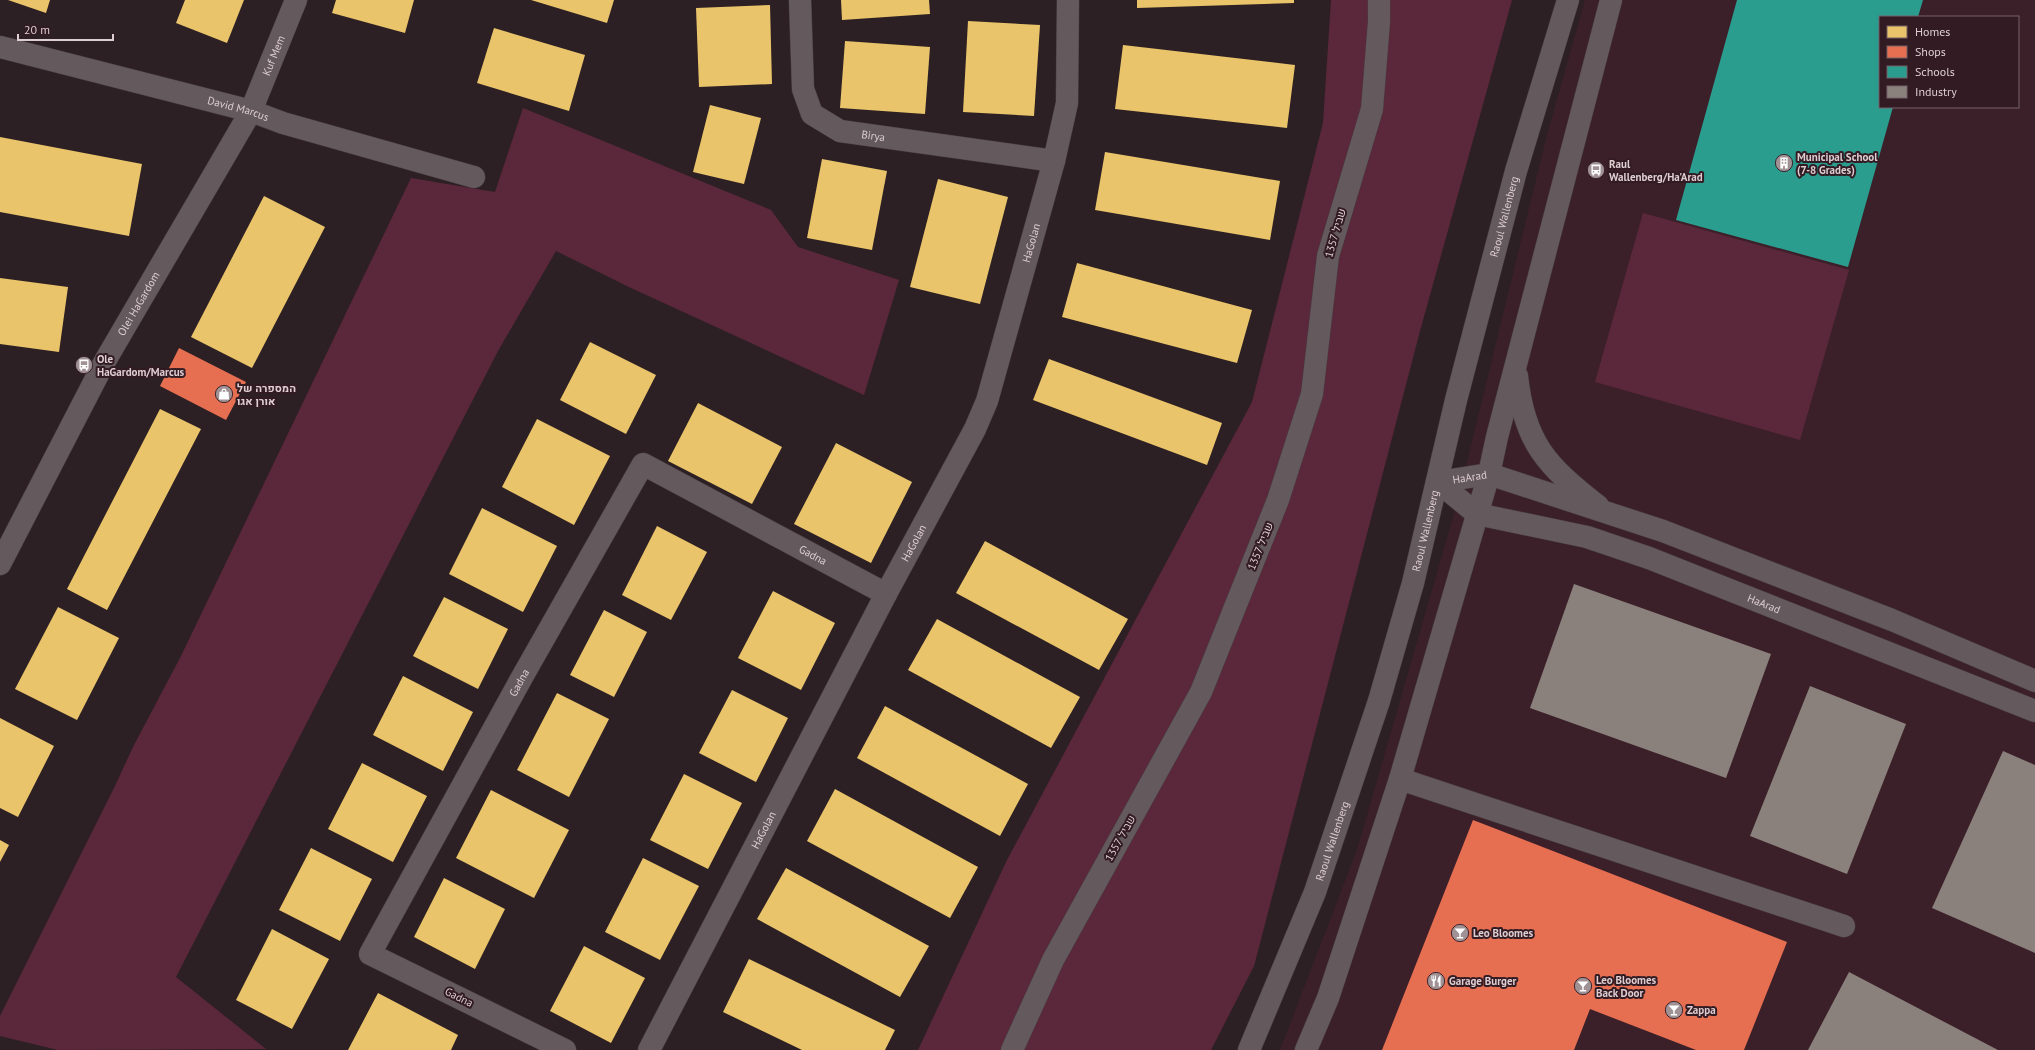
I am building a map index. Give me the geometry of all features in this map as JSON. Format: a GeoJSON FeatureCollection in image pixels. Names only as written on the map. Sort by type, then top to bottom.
{"type":"FeatureCollection","features":[{"type":"Feature","properties":{"kind":"street","name":"Kuf Mem"},"geometry":{"type":"LineString","coordinates":[[251,111],[296,0]]}},
{"type":"Feature","properties":{"kind":"street","name":"Birya"},"geometry":{"type":"LineString","coordinates":[[800,0],[803,89],[812,114],[840,131],[1054,161]]}},
{"type":"Feature","properties":{"kind":"street","name":"HaGolan"},"geometry":{"type":"LineString","coordinates":[[649,1050],[886,594],[975,429],[987,401],[1054,161],[1067,103],[1068,0]]}},
{"type":"Feature","properties":{"kind":"street","name":"שביל 1357"},"geometry":{"type":"LineString","coordinates":[[1012,1050],[1053,960],[1201,692],[1278,500],[1312,394],[1328,256],[1372,109],[1379,22],[1379,0]]}},
{"type":"Feature","properties":{"kind":"street","name":"Raoul Wallenberg"},"geometry":{"type":"LineString","coordinates":[[1249,1050],[1315,892],[1379,701],[1413,583],[1438,482],[1456,400],[1516,171],[1568,0]]}},
{"type":"Feature","properties":{"kind":"street"},"geometry":{"type":"LineString","coordinates":[[1306,1050],[1328,998],[1400,779],[1489,474],[1497,437],[1516,369],[1611,0]]}},
{"type":"Feature","properties":{"kind":"street","name":"David Marcus"},"geometry":{"type":"LineString","coordinates":[[0,47],[251,111],[283,123],[404,159],[474,177]]}},
{"type":"Feature","properties":{"kind":"street","name":"Olei HaGardom"},"geometry":{"type":"LineString","coordinates":[[0,564],[105,361],[251,111]]}},
{"type":"Feature","properties":{"kind":"street"},"geometry":{"type":"LineString","coordinates":[[1516,369],[1520,399],[1533,439],[1541,453],[1564,478],[1610,515]]}},
{"type":"Feature","properties":{"kind":"street","name":"Gadna"},"geometry":{"type":"LineString","coordinates":[[565,1050],[370,954],[521,679],[643,464],[886,594]]}},
{"type":"Feature","properties":{"kind":"street","name":"HaArad"},"geometry":{"type":"LineString","coordinates":[[1438,482],[1489,474],[1610,515],[1663,531],[1892,620],[2035,681]]}},
{"type":"Feature","properties":{"kind":"street","name":"HaArad"},"geometry":{"type":"LineString","coordinates":[[1438,482],[1477,514],[1587,537],[1635,554],[2035,711]]}},
{"type":"Feature","properties":{"kind":"street"},"geometry":{"type":"LineString","coordinates":[[1400,779],[1844,926]]}},
{"type":"Feature","properties":{"kind":"shaded area"},"geometry":{"type":"Polygon","coordinates":[[[1331,0],[1512,0],[1420,331],[1254,966],[1211,1050],[918,1050],[1007,860],[1252,402],[1323,123],[1331,0]]]}},
{"type":"Feature","properties":{"kind":"shaded area"},"geometry":{"type":"Polygon","coordinates":[[[1585,0],[2035,0],[2035,1050],[1280,1050],[1357,850],[1456,507],[1546,139],[1585,0]]]}},
{"type":"Feature","properties":{"kind":"shaded area"},"geometry":{"type":"Polygon","coordinates":[[[523,108],[771,210],[798,247],[899,280],[864,395],[631,288],[556,251],[498,351],[176,977],[266,1049],[58,1050],[0,1036],[0,1016],[133,747],[181,656],[411,178],[495,192],[523,108]]]}},
{"type":"Feature","properties":{"kind":"shaded area"},"geometry":{"type":"Polygon","coordinates":[[[1643,213],[1849,270],[1800,440],[1595,382],[1643,213]]]}},
{"type":"Feature","properties":{"kind":"building: Homes"},"geometry":{"type":"Polygon","coordinates":[[[8,0],[50,0],[46,13],[8,0]]]}},
{"type":"Feature","properties":{"kind":"building: Homes"},"geometry":{"type":"Polygon","coordinates":[[[185,0],[244,0],[227,43],[176,23],[185,0]]]}},
{"type":"Feature","properties":{"kind":"building: Homes"},"geometry":{"type":"Polygon","coordinates":[[[336,0],[414,0],[405,33],[332,13],[336,0]]]}},
{"type":"Feature","properties":{"kind":"building: Homes"},"geometry":{"type":"Polygon","coordinates":[[[531,0],[614,0],[607,23],[531,0]]]}},
{"type":"Feature","properties":{"kind":"building: Homes"},"geometry":{"type":"Polygon","coordinates":[[[841,0],[929,0],[930,14],[842,20],[841,0]]]}},
{"type":"Feature","properties":{"kind":"building: Homes"},"geometry":{"type":"Polygon","coordinates":[[[1137,0],[1294,0],[1294,3],[1137,8],[1137,0]]]}},
{"type":"Feature","properties":{"kind":"building: Homes"},"geometry":{"type":"Polygon","coordinates":[[[770,5],[772,84],[699,87],[696,8],[770,5]]]}},
{"type":"Feature","properties":{"kind":"building: Homes"},"geometry":{"type":"Polygon","coordinates":[[[968,21],[1040,25],[1034,116],[963,112],[968,21]]]}},
{"type":"Feature","properties":{"kind":"building: Homes"},"geometry":{"type":"Polygon","coordinates":[[[494,28],[585,55],[569,111],[477,83],[494,28]]]}},
{"type":"Feature","properties":{"kind":"building: Homes"},"geometry":{"type":"Polygon","coordinates":[[[845,41],[930,47],[925,114],[840,108],[845,41]]]}},
{"type":"Feature","properties":{"kind":"building: Homes"},"geometry":{"type":"Polygon","coordinates":[[[1123,45],[1295,65],[1287,128],[1115,109],[1123,45]]]}},
{"type":"Feature","properties":{"kind":"building: Homes"},"geometry":{"type":"Polygon","coordinates":[[[710,105],[761,118],[744,184],[693,172],[710,105]]]}},
{"type":"Feature","properties":{"kind":"building: Homes"},"geometry":{"type":"Polygon","coordinates":[[[0,137],[142,164],[129,236],[0,212],[0,137]]]}},
{"type":"Feature","properties":{"kind":"building: Homes"},"geometry":{"type":"Polygon","coordinates":[[[1105,152],[1280,181],[1270,240],[1095,210],[1105,152]]]}},
{"type":"Feature","properties":{"kind":"building: Homes"},"geometry":{"type":"Polygon","coordinates":[[[822,159],[887,171],[872,250],[807,238],[822,159]]]}},
{"type":"Feature","properties":{"kind":"building: Homes"},"geometry":{"type":"Polygon","coordinates":[[[938,179],[1008,197],[980,304],[910,287],[938,179]]]}},
{"type":"Feature","properties":{"kind":"building: Homes"},"geometry":{"type":"Polygon","coordinates":[[[264,196],[325,227],[252,368],[191,337],[264,196]]]}},
{"type":"Feature","properties":{"kind":"building: Homes"},"geometry":{"type":"Polygon","coordinates":[[[1077,263],[1252,310],[1237,363],[1062,317],[1077,263]]]}},
{"type":"Feature","properties":{"kind":"building: Homes"},"geometry":{"type":"Polygon","coordinates":[[[0,278],[68,287],[59,352],[0,344],[0,278]]]}},
{"type":"Feature","properties":{"kind":"building: Homes"},"geometry":{"type":"Polygon","coordinates":[[[590,342],[656,375],[626,434],[560,400],[590,342]]]}},
{"type":"Feature","properties":{"kind":"building: Homes"},"geometry":{"type":"Polygon","coordinates":[[[1049,359],[1222,423],[1207,465],[1033,400],[1049,359]]]}},
{"type":"Feature","properties":{"kind":"building: Homes"},"geometry":{"type":"Polygon","coordinates":[[[698,403],[782,447],[752,504],[668,461],[698,403]]]}},
{"type":"Feature","properties":{"kind":"building: Homes"},"geometry":{"type":"Polygon","coordinates":[[[160,409],[201,429],[107,610],[67,589],[160,409]]]}},
{"type":"Feature","properties":{"kind":"building: Homes"},"geometry":{"type":"Polygon","coordinates":[[[537,419],[610,456],[574,525],[502,487],[537,419]]]}},
{"type":"Feature","properties":{"kind":"building: Homes"},"geometry":{"type":"Polygon","coordinates":[[[836,443],[912,482],[871,563],[794,524],[836,443]]]}},
{"type":"Feature","properties":{"kind":"building: Homes"},"geometry":{"type":"Polygon","coordinates":[[[482,508],[557,546],[523,612],[449,574],[482,508]]]}},
{"type":"Feature","properties":{"kind":"building: Homes"},"geometry":{"type":"Polygon","coordinates":[[[657,526],[707,552],[671,620],[622,595],[657,526]]]}},
{"type":"Feature","properties":{"kind":"building: Homes"},"geometry":{"type":"Polygon","coordinates":[[[985,541],[1128,619],[1099,670],[956,593],[985,541]]]}},
{"type":"Feature","properties":{"kind":"building: Homes"},"geometry":{"type":"Polygon","coordinates":[[[773,591],[835,623],[801,690],[738,658],[773,591]]]}},
{"type":"Feature","properties":{"kind":"building: Homes"},"geometry":{"type":"Polygon","coordinates":[[[444,597],[508,629],[478,689],[413,656],[444,597]]]}},
{"type":"Feature","properties":{"kind":"building: Homes"},"geometry":{"type":"Polygon","coordinates":[[[58,607],[119,638],[77,720],[15,689],[58,607]]]}},
{"type":"Feature","properties":{"kind":"building: Homes"},"geometry":{"type":"Polygon","coordinates":[[[604,610],[647,632],[614,697],[570,675],[604,610]]]}},
{"type":"Feature","properties":{"kind":"building: Homes"},"geometry":{"type":"Polygon","coordinates":[[[937,619],[1080,697],[1051,748],[908,670],[937,619]]]}},
{"type":"Feature","properties":{"kind":"building: Homes"},"geometry":{"type":"Polygon","coordinates":[[[403,676],[473,712],[443,771],[373,735],[403,676]]]}},
{"type":"Feature","properties":{"kind":"building: Homes"},"geometry":{"type":"Polygon","coordinates":[[[732,690],[788,718],[756,782],[699,753],[732,690]]]}},
{"type":"Feature","properties":{"kind":"building: Homes"},"geometry":{"type":"Polygon","coordinates":[[[557,693],[609,719],[569,797],[517,770],[557,693]]]}},
{"type":"Feature","properties":{"kind":"building: Homes"},"geometry":{"type":"Polygon","coordinates":[[[885,706],[1028,784],[1000,836],[857,758],[885,706]]]}},
{"type":"Feature","properties":{"kind":"building: Homes"},"geometry":{"type":"Polygon","coordinates":[[[0,718],[54,746],[18,817],[0,808],[0,718]]]}},
{"type":"Feature","properties":{"kind":"building: Homes"},"geometry":{"type":"Polygon","coordinates":[[[362,763],[427,796],[393,862],[328,829],[362,763]]]}},
{"type":"Feature","properties":{"kind":"building: Homes"},"geometry":{"type":"Polygon","coordinates":[[[684,774],[742,803],[708,869],[650,840],[684,774]]]}},
{"type":"Feature","properties":{"kind":"building: Homes"},"geometry":{"type":"Polygon","coordinates":[[[835,789],[978,867],[950,918],[807,841],[835,789]]]}},
{"type":"Feature","properties":{"kind":"building: Homes"},"geometry":{"type":"Polygon","coordinates":[[[491,790],[569,830],[534,898],[456,858],[491,790]]]}},
{"type":"Feature","properties":{"kind":"building: Homes"},"geometry":{"type":"Polygon","coordinates":[[[0,840],[9,845],[0,862],[0,840]]]}},
{"type":"Feature","properties":{"kind":"building: Homes"},"geometry":{"type":"Polygon","coordinates":[[[311,848],[372,879],[340,941],[279,910],[311,848]]]}},
{"type":"Feature","properties":{"kind":"building: Homes"},"geometry":{"type":"Polygon","coordinates":[[[643,858],[699,886],[660,960],[605,932],[643,858]]]}},
{"type":"Feature","properties":{"kind":"building: Homes"},"geometry":{"type":"Polygon","coordinates":[[[786,868],[929,946],[900,997],[757,919],[786,868]]]}},
{"type":"Feature","properties":{"kind":"building: Homes"},"geometry":{"type":"Polygon","coordinates":[[[444,878],[505,909],[475,969],[414,937],[444,878]]]}},
{"type":"Feature","properties":{"kind":"building: Homes"},"geometry":{"type":"Polygon","coordinates":[[[272,929],[329,959],[292,1029],[236,1000],[272,929]]]}},
{"type":"Feature","properties":{"kind":"building: Homes"},"geometry":{"type":"Polygon","coordinates":[[[584,946],[645,978],[611,1043],[550,1011],[584,946]]]}},
{"type":"Feature","properties":{"kind":"building: Homes"},"geometry":{"type":"Polygon","coordinates":[[[749,959],[895,1030],[885,1050],[802,1050],[723,1012],[749,959]]]}},
{"type":"Feature","properties":{"kind":"building: Homes"},"geometry":{"type":"Polygon","coordinates":[[[378,993],[458,1035],[451,1050],[348,1050],[378,993]]]}},
{"type":"Feature","properties":{"kind":"building: Shops"},"geometry":{"type":"Polygon","coordinates":[[[179,348],[246,382],[226,420],[160,386],[179,348]]]}},
{"type":"Feature","properties":{"kind":"building: Shops"},"geometry":{"type":"Polygon","coordinates":[[[1473,820],[1787,942],[1744,1050],[1696,1050],[1590,1009],[1574,1050],[1382,1050],[1473,820]]]}},
{"type":"Feature","properties":{"kind":"building: Schools","name":"Municipal School (7-8 Grades)"},"geometry":{"type":"Polygon","coordinates":[[[1737,0],[1923,0],[1918,16],[1879,16],[1879,108],[1893,108],[1848,267],[1676,220],[1737,0]]]}},
{"type":"Feature","properties":{"kind":"building: Industry"},"geometry":{"type":"Polygon","coordinates":[[[1574,584],[1771,654],[1726,778],[1530,708],[1574,584]]]}},
{"type":"Feature","properties":{"kind":"building: Industry"},"geometry":{"type":"Polygon","coordinates":[[[1810,686],[1906,724],[1847,874],[1750,836],[1810,686]]]}},
{"type":"Feature","properties":{"kind":"building: Industry"},"geometry":{"type":"Polygon","coordinates":[[[2003,751],[2035,765],[2035,953],[1932,908],[2003,751]]]}},
{"type":"Feature","properties":{"kind":"building: Industry"},"geometry":{"type":"Polygon","coordinates":[[[1849,972],[1998,1050],[1808,1050],[1849,972]]]}},
{"type":"Feature","properties":{"kind":"place","name":"Municipal School (7-8 Grades)"},"geometry":{"type":"Point","coordinates":[1784,163]}},
{"type":"Feature","properties":{"kind":"place","name":"Raul Wallenberg/Ha'Arad"},"geometry":{"type":"Point","coordinates":[1596,170]}},
{"type":"Feature","properties":{"kind":"place","name":"Ole HaGardom/Marcus"},"geometry":{"type":"Point","coordinates":[84,365]}},
{"type":"Feature","properties":{"kind":"place","name":"המספרה של אורן אגו"},"geometry":{"type":"Point","coordinates":[224,394]}},
{"type":"Feature","properties":{"kind":"place","name":"Leo Bloomes"},"geometry":{"type":"Point","coordinates":[1460,933]}},
{"type":"Feature","properties":{"kind":"place","name":"Garage Burger"},"geometry":{"type":"Point","coordinates":[1436,981]}},
{"type":"Feature","properties":{"kind":"place","name":"Leo Bloomes Back Door"},"geometry":{"type":"Point","coordinates":[1583,986]}},
{"type":"Feature","properties":{"kind":"place","name":"Zappa"},"geometry":{"type":"Point","coordinates":[1674,1010]}}]}
